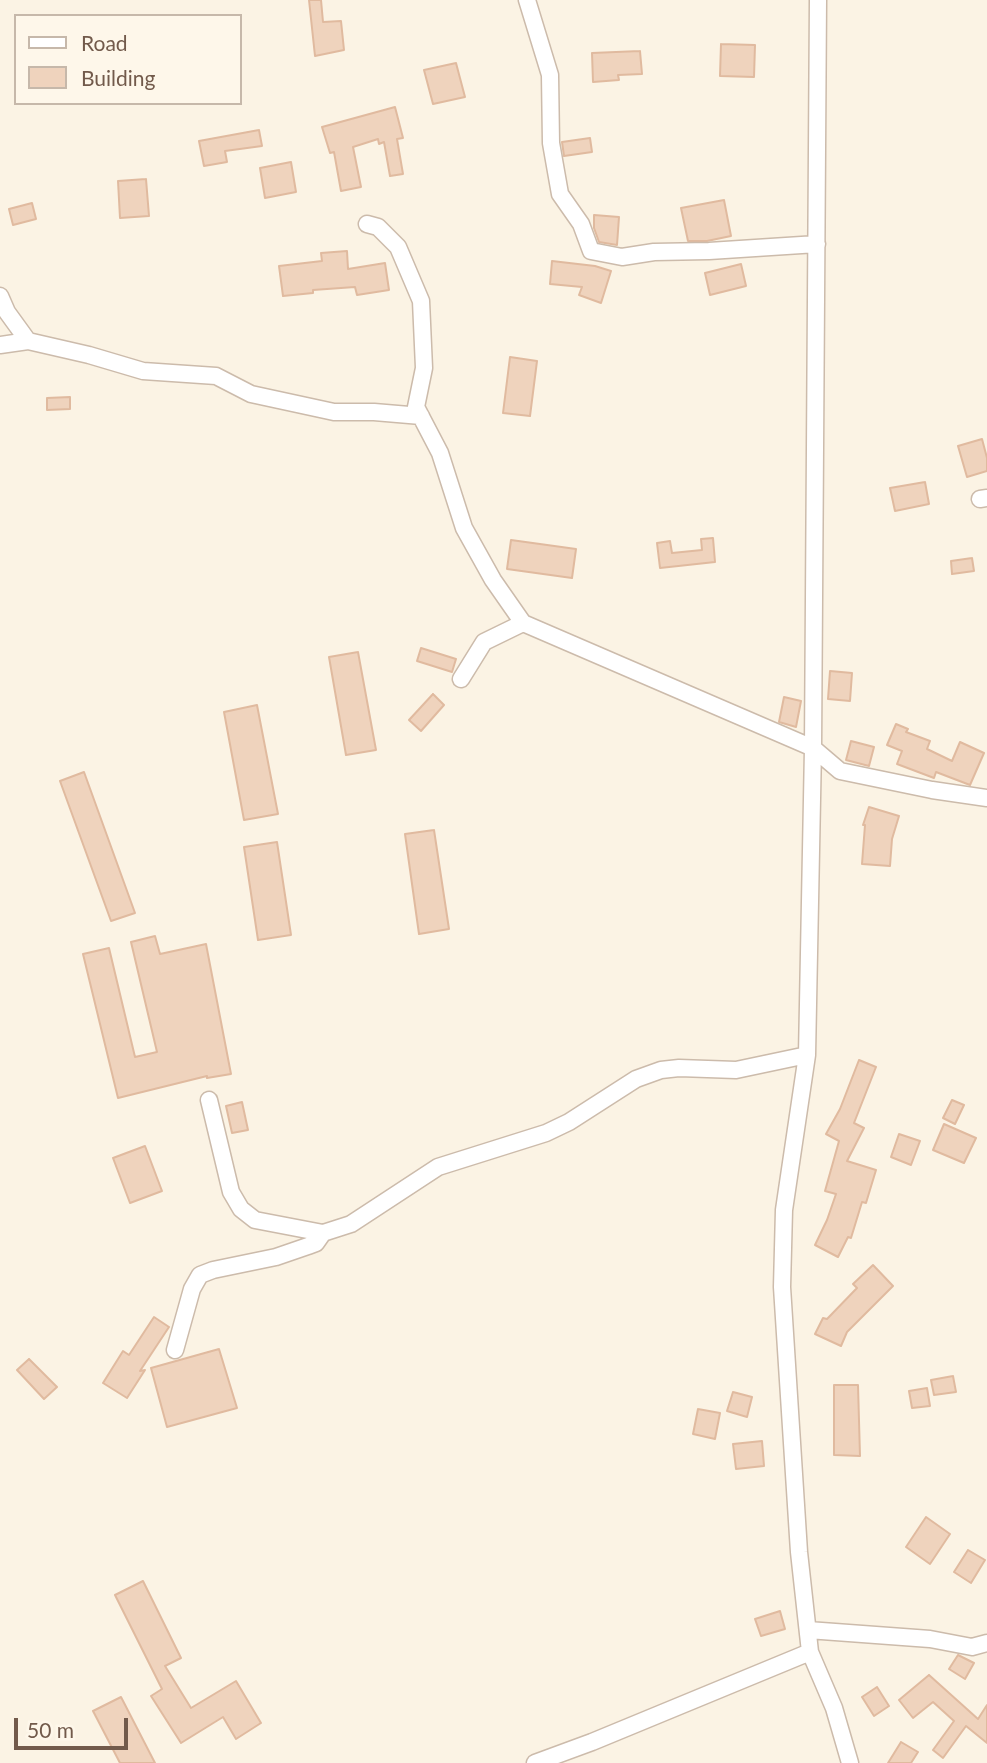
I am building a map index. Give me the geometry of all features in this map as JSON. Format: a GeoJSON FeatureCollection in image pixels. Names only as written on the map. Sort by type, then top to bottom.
{"type":"FeatureCollection","features":[{"type":"Feature","properties":{"kind":"street"},"geometry":{"type":"LineString","coordinates":[[527,0],[550,75],[551,144],[560,194],[580,224],[591,251],[622,257],[654,252],[817,244]]}},
{"type":"Feature","properties":{"kind":"street"},"geometry":{"type":"LineString","coordinates":[[818,0],[813,748],[807,1055],[783,1210],[782,1287],[799,1552],[810,1652],[834,1708],[849,1763]]}},
{"type":"Feature","properties":{"kind":"street"},"geometry":{"type":"LineString","coordinates":[[367,224],[379,227],[398,247],[421,301],[425,368],[416,407],[440,453],[464,528],[493,580],[523,623],[813,748],[840,771],[987,798]]}},
{"type":"Feature","properties":{"kind":"street"},"geometry":{"type":"LineString","coordinates":[[0,296],[7,312],[28,341]]}},
{"type":"Feature","properties":{"kind":"street"},"geometry":{"type":"LineString","coordinates":[[0,345],[28,341],[143,371],[216,376],[251,394],[334,412],[421,416]]}},
{"type":"Feature","properties":{"kind":"street"},"geometry":{"type":"LineString","coordinates":[[461,679],[484,642],[523,623]]}},
{"type":"Feature","properties":{"kind":"street"},"geometry":{"type":"LineString","coordinates":[[209,1100],[231,1192],[241,1209],[255,1220],[323,1233],[351,1224],[438,1167],[546,1133],[569,1122],[636,1079],[661,1070],[736,1070],[807,1055]]}},
{"type":"Feature","properties":{"kind":"street"},"geometry":{"type":"LineString","coordinates":[[175,1350],[192,1289],[200,1275],[276,1257],[309,1246],[316,1243],[323,1233]]}},
{"type":"Feature","properties":{"kind":"street"},"geometry":{"type":"LineString","coordinates":[[808,1630],[930,1639],[972,1647],[987,1643]]}},
{"type":"Feature","properties":{"kind":"street"},"geometry":{"type":"LineString","coordinates":[[535,1763],[810,1652]]}},
{"type":"Feature","properties":{"kind":"building"},"geometry":{"type":"Polygon","coordinates":[[[309,0],[321,0],[323,22],[341,21],[344,50],[315,56],[309,0]]]}},
{"type":"Feature","properties":{"kind":"building"},"geometry":{"type":"Polygon","coordinates":[[[721,44],[755,45],[754,77],[720,76],[721,44]]]}},
{"type":"Feature","properties":{"kind":"building"},"geometry":{"type":"Polygon","coordinates":[[[640,51],[642,74],[618,75],[619,80],[593,82],[592,53],[640,51]]]}},
{"type":"Feature","properties":{"kind":"building"},"geometry":{"type":"Polygon","coordinates":[[[456,63],[465,97],[433,104],[424,70],[456,63]]]}},
{"type":"Feature","properties":{"kind":"building"},"geometry":{"type":"Polygon","coordinates":[[[395,107],[403,138],[397,139],[403,174],[390,176],[384,142],[379,144],[378,139],[353,147],[361,187],[341,191],[334,152],[330,153],[322,127],[395,107]]]}},
{"type":"Feature","properties":{"kind":"building"},"geometry":{"type":"Polygon","coordinates":[[[259,130],[262,146],[225,151],[227,162],[204,166],[199,141],[259,130]]]}},
{"type":"Feature","properties":{"kind":"building"},"geometry":{"type":"Polygon","coordinates":[[[590,138],[592,152],[564,156],[562,142],[590,138]]]}},
{"type":"Feature","properties":{"kind":"building"},"geometry":{"type":"Polygon","coordinates":[[[291,162],[296,192],[265,198],[260,168],[291,162]]]}},
{"type":"Feature","properties":{"kind":"building"},"geometry":{"type":"Polygon","coordinates":[[[146,179],[149,216],[120,218],[118,181],[146,179]]]}},
{"type":"Feature","properties":{"kind":"building"},"geometry":{"type":"Polygon","coordinates":[[[724,200],[731,236],[707,241],[688,241],[681,208],[724,200]]]}},
{"type":"Feature","properties":{"kind":"building"},"geometry":{"type":"Polygon","coordinates":[[[32,203],[36,219],[13,225],[9,209],[32,203]]]}},
{"type":"Feature","properties":{"kind":"building"},"geometry":{"type":"Polygon","coordinates":[[[594,215],[619,217],[617,245],[599,242],[594,228],[594,215]]]}},
{"type":"Feature","properties":{"kind":"building"},"geometry":{"type":"Polygon","coordinates":[[[347,251],[348,269],[385,263],[389,290],[357,295],[355,287],[313,290],[313,293],[283,296],[279,266],[322,261],[321,253],[347,251]]]}},
{"type":"Feature","properties":{"kind":"building"},"geometry":{"type":"Polygon","coordinates":[[[552,261],[595,266],[611,271],[601,303],[579,295],[582,287],[550,284],[552,261]]]}},
{"type":"Feature","properties":{"kind":"building"},"geometry":{"type":"Polygon","coordinates":[[[741,264],[746,286],[710,295],[705,273],[741,264]]]}},
{"type":"Feature","properties":{"kind":"building"},"geometry":{"type":"Polygon","coordinates":[[[510,357],[537,361],[530,416],[503,413],[510,357]]]}},
{"type":"Feature","properties":{"kind":"building"},"geometry":{"type":"Polygon","coordinates":[[[70,397],[70,409],[47,410],[47,398],[70,397]]]}},
{"type":"Feature","properties":{"kind":"building"},"geometry":{"type":"Polygon","coordinates":[[[982,439],[987,471],[967,477],[958,446],[982,439]]]}},
{"type":"Feature","properties":{"kind":"building"},"geometry":{"type":"Polygon","coordinates":[[[925,482],[929,504],[895,511],[890,488],[925,482]]]}},
{"type":"Feature","properties":{"kind":"building"},"geometry":{"type":"Polygon","coordinates":[[[713,538],[715,562],[660,568],[657,543],[670,541],[672,553],[702,550],[701,539],[713,538]]]}},
{"type":"Feature","properties":{"kind":"building"},"geometry":{"type":"Polygon","coordinates":[[[511,540],[576,549],[572,578],[507,569],[511,540]]]}},
{"type":"Feature","properties":{"kind":"building"},"geometry":{"type":"Polygon","coordinates":[[[972,558],[974,571],[952,574],[951,561],[972,558]]]}},
{"type":"Feature","properties":{"kind":"building"},"geometry":{"type":"Polygon","coordinates":[[[421,648],[456,659],[452,672],[417,661],[421,648]]]}},
{"type":"Feature","properties":{"kind":"building"},"geometry":{"type":"Polygon","coordinates":[[[358,652],[376,750],[346,755],[329,657],[358,652]]]}},
{"type":"Feature","properties":{"kind":"building"},"geometry":{"type":"Polygon","coordinates":[[[830,671],[852,673],[850,701],[828,699],[830,671]]]}},
{"type":"Feature","properties":{"kind":"building"},"geometry":{"type":"Polygon","coordinates":[[[433,694],[444,705],[421,731],[409,720],[433,694]]]}},
{"type":"Feature","properties":{"kind":"building"},"geometry":{"type":"Polygon","coordinates":[[[784,697],[801,701],[796,727],[779,722],[784,697]]]}},
{"type":"Feature","properties":{"kind":"building"},"geometry":{"type":"Polygon","coordinates":[[[257,705],[278,814],[244,820],[224,712],[257,705]]]}},
{"type":"Feature","properties":{"kind":"building"},"geometry":{"type":"Polygon","coordinates":[[[896,724],[908,729],[906,732],[930,741],[927,749],[952,761],[960,742],[984,753],[970,785],[936,772],[934,778],[897,764],[902,751],[887,745],[896,724]]]}},
{"type":"Feature","properties":{"kind":"building"},"geometry":{"type":"Polygon","coordinates":[[[851,741],[874,747],[869,766],[846,760],[851,741]]]}},
{"type":"Feature","properties":{"kind":"building"},"geometry":{"type":"Polygon","coordinates":[[[84,772],[135,913],[111,921],[60,781],[84,772]]]}},
{"type":"Feature","properties":{"kind":"building"},"geometry":{"type":"Polygon","coordinates":[[[869,807],[899,816],[892,839],[890,866],[862,864],[863,825],[869,807]]]}},
{"type":"Feature","properties":{"kind":"building"},"geometry":{"type":"Polygon","coordinates":[[[434,830],[449,929],[419,934],[405,834],[434,830]]]}},
{"type":"Feature","properties":{"kind":"building"},"geometry":{"type":"Polygon","coordinates":[[[277,842],[291,935],[258,940],[244,847],[277,842]]]}},
{"type":"Feature","properties":{"kind":"building"},"geometry":{"type":"Polygon","coordinates":[[[155,936],[160,954],[206,944],[231,1074],[207,1076],[118,1098],[83,954],[109,948],[135,1057],[157,1052],[131,942],[155,936]]]}},
{"type":"Feature","properties":{"kind":"building"},"geometry":{"type":"Polygon","coordinates":[[[859,1060],[876,1067],[854,1123],[864,1128],[847,1161],[876,1170],[851,1238],[848,1237],[838,1257],[815,1245],[836,1194],[825,1191],[839,1141],[826,1134],[840,1109],[859,1060]]]}},
{"type":"Feature","properties":{"kind":"building"},"geometry":{"type":"Polygon","coordinates":[[[952,1100],[964,1105],[955,1124],[943,1118],[952,1100]]]}},
{"type":"Feature","properties":{"kind":"building"},"geometry":{"type":"Polygon","coordinates":[[[242,1102],[248,1130],[232,1133],[226,1106],[242,1102]]]}},
{"type":"Feature","properties":{"kind":"building"},"geometry":{"type":"Polygon","coordinates":[[[944,1124],[976,1138],[964,1163],[933,1150],[944,1124]]]}},
{"type":"Feature","properties":{"kind":"building"},"geometry":{"type":"Polygon","coordinates":[[[899,1134],[920,1141],[911,1165],[891,1157],[899,1134]]]}},
{"type":"Feature","properties":{"kind":"building"},"geometry":{"type":"Polygon","coordinates":[[[145,1146],[162,1191],[130,1203],[113,1158],[145,1146]]]}},
{"type":"Feature","properties":{"kind":"building"},"geometry":{"type":"Polygon","coordinates":[[[873,1265],[893,1286],[847,1332],[841,1346],[815,1334],[823,1318],[827,1319],[857,1288],[853,1284],[873,1265]]]}},
{"type":"Feature","properties":{"kind":"building"},"geometry":{"type":"Polygon","coordinates":[[[154,1317],[169,1327],[140,1371],[145,1370],[127,1398],[103,1383],[123,1351],[129,1355],[154,1317]]]}},
{"type":"Feature","properties":{"kind":"building"},"geometry":{"type":"Polygon","coordinates":[[[219,1349],[237,1408],[167,1427],[151,1368],[219,1349]]]}},
{"type":"Feature","properties":{"kind":"building"},"geometry":{"type":"Polygon","coordinates":[[[29,1359],[57,1387],[44,1399],[17,1370],[29,1359]]]}},
{"type":"Feature","properties":{"kind":"building"},"geometry":{"type":"Polygon","coordinates":[[[953,1376],[956,1392],[934,1395],[931,1380],[953,1376]]]}},
{"type":"Feature","properties":{"kind":"building"},"geometry":{"type":"Polygon","coordinates":[[[834,1385],[858,1385],[860,1456],[834,1455],[834,1385]]]}},
{"type":"Feature","properties":{"kind":"building"},"geometry":{"type":"Polygon","coordinates":[[[927,1388],[930,1406],[912,1408],[909,1391],[927,1388]]]}},
{"type":"Feature","properties":{"kind":"building"},"geometry":{"type":"Polygon","coordinates":[[[733,1392],[752,1397],[747,1417],[727,1411],[733,1392]]]}},
{"type":"Feature","properties":{"kind":"building"},"geometry":{"type":"Polygon","coordinates":[[[698,1409],[720,1413],[715,1439],[693,1434],[698,1409]]]}},
{"type":"Feature","properties":{"kind":"building"},"geometry":{"type":"Polygon","coordinates":[[[762,1441],[764,1466],[736,1469],[733,1444],[762,1441]]]}},
{"type":"Feature","properties":{"kind":"building"},"geometry":{"type":"Polygon","coordinates":[[[926,1517],[950,1534],[930,1564],[906,1547],[926,1517]]]}},
{"type":"Feature","properties":{"kind":"building"},"geometry":{"type":"Polygon","coordinates":[[[968,1550],[985,1560],[971,1583],[954,1572],[968,1550]]]}},
{"type":"Feature","properties":{"kind":"building"},"geometry":{"type":"Polygon","coordinates":[[[143,1581],[181,1658],[165,1666],[191,1708],[236,1681],[261,1723],[236,1739],[223,1717],[181,1743],[151,1696],[162,1689],[115,1595],[143,1581]]]}},
{"type":"Feature","properties":{"kind":"building"},"geometry":{"type":"Polygon","coordinates":[[[780,1611],[785,1629],[761,1636],[755,1619],[780,1611]]]}},
{"type":"Feature","properties":{"kind":"building"},"geometry":{"type":"Polygon","coordinates":[[[958,1655],[974,1663],[965,1679],[949,1669],[958,1655]]]}},
{"type":"Feature","properties":{"kind":"building"},"geometry":{"type":"Polygon","coordinates":[[[929,1675],[978,1719],[987,1705],[987,1743],[966,1726],[943,1758],[933,1750],[954,1721],[933,1702],[913,1718],[899,1700],[929,1675]]]}},
{"type":"Feature","properties":{"kind":"building"},"geometry":{"type":"Polygon","coordinates":[[[877,1687],[889,1706],[874,1716],[862,1697],[877,1687]]]}},
{"type":"Feature","properties":{"kind":"building"},"geometry":{"type":"Polygon","coordinates":[[[121,1697],[155,1763],[120,1763],[93,1711],[121,1697]]]}},
{"type":"Feature","properties":{"kind":"building"},"geometry":{"type":"Polygon","coordinates":[[[901,1742],[918,1752],[911,1763],[888,1763],[901,1742]]]}}]}
